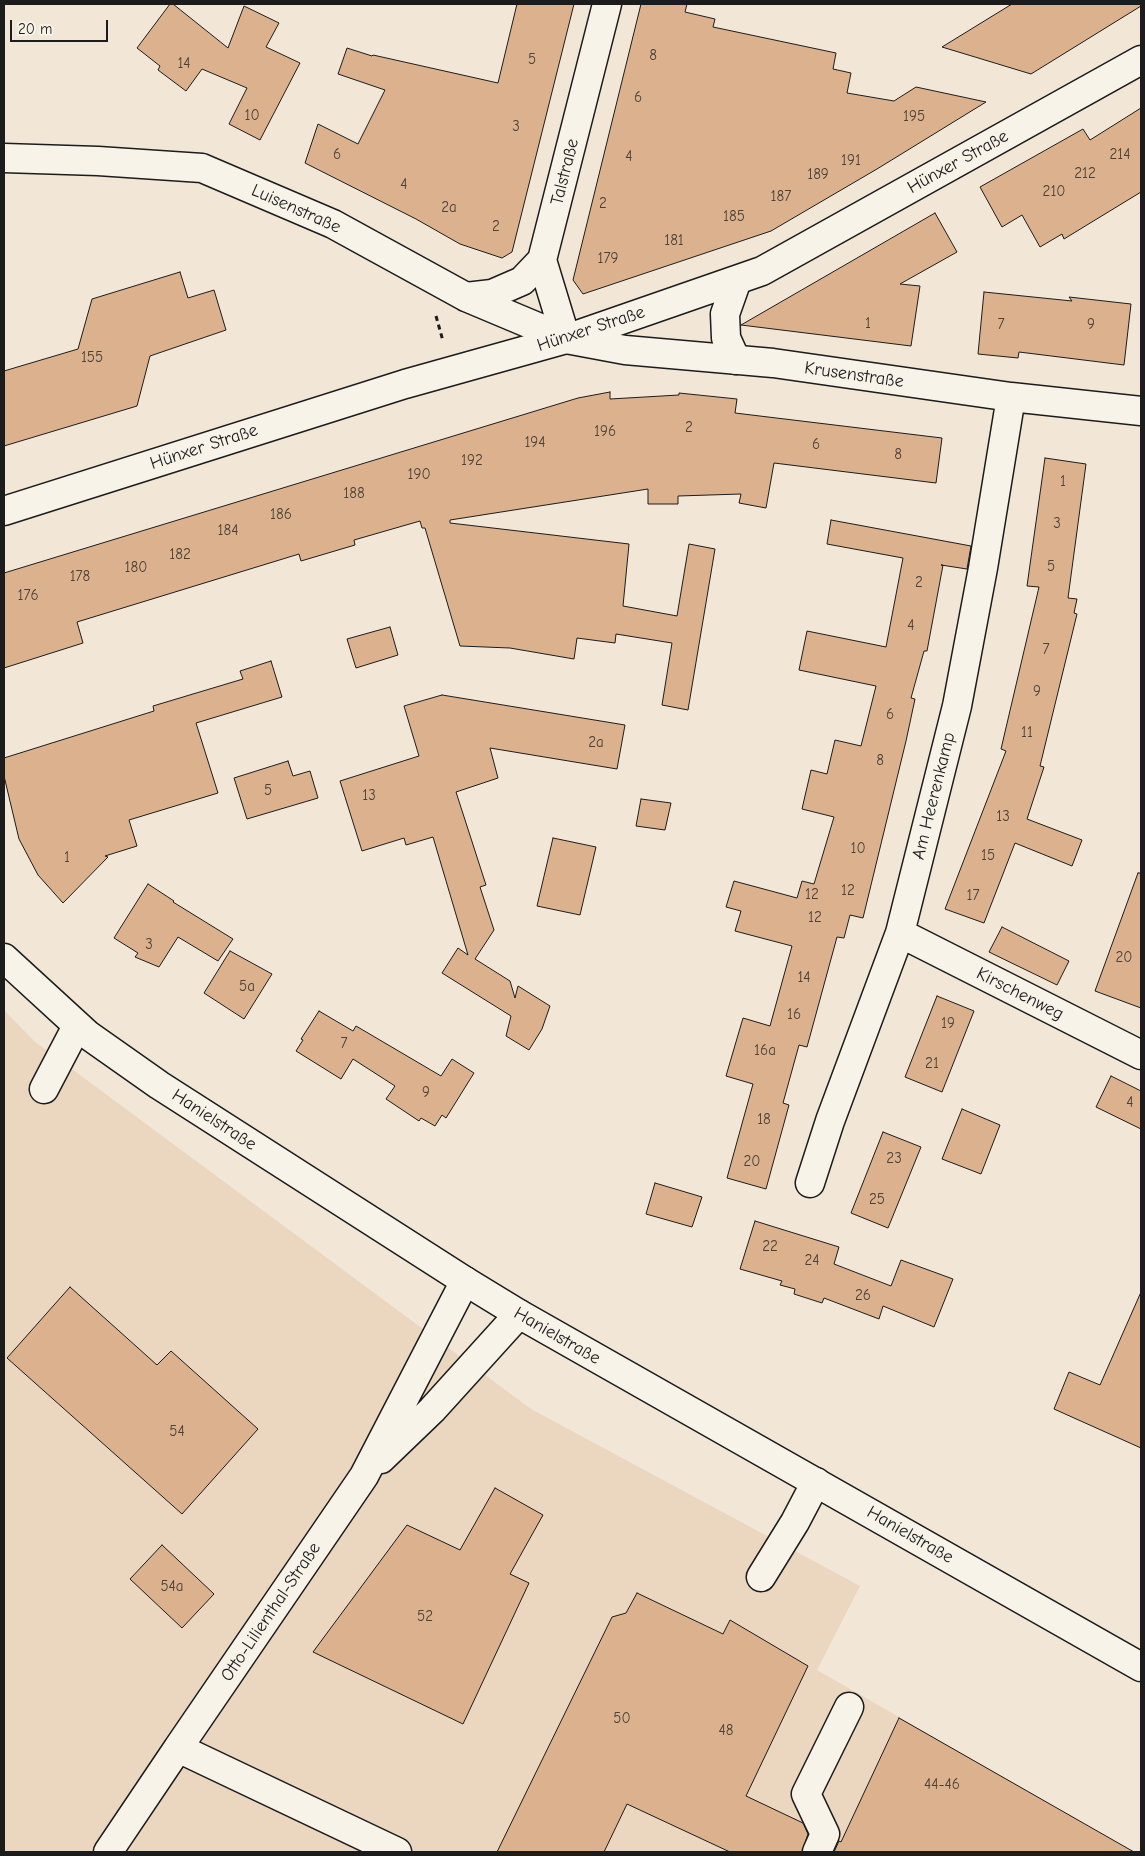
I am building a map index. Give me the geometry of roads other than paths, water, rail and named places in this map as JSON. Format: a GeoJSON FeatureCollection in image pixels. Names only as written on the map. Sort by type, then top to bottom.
{"type":"FeatureCollection","features":[{"type":"Feature","properties":{"kind":"street","name":"Talstraße"},"geometry":{"type":"LineString","coordinates":[[542,260],[607,4]]}},
{"type":"Feature","properties":{"kind":"street","name":"Hünxer Straße"},"geometry":{"type":"LineString","coordinates":[[4,511],[396,387],[566,339],[762,271],[1141,60]]}},
{"type":"Feature","properties":{"kind":"street","name":"Luisenstraße"},"geometry":{"type":"LineString","coordinates":[[4,158],[98,161],[202,168],[333,224],[466,297],[566,339]]}},
{"type":"Feature","properties":{"kind":"street"},"geometry":{"type":"LineString","coordinates":[[466,297],[492,294],[522,281],[542,260],[566,339]]}},
{"type":"Feature","properties":{"kind":"street"},"geometry":{"type":"LineString","coordinates":[[736,360],[726,338],[725,314],[737,280]]}},
{"type":"Feature","properties":{"kind":"street","name":"Krusenstraße"},"geometry":{"type":"LineString","coordinates":[[566,339],[625,350],[773,363],[1011,398],[1141,411]]}},
{"type":"Feature","properties":{"kind":"street","name":"Am Heerenkamp"},"geometry":{"type":"LineString","coordinates":[[810,1183],[830,1120],[900,933],[957,706],[984,568],[1011,398]]}},
{"type":"Feature","properties":{"kind":"street","name":"Kirschenweg"},"geometry":{"type":"LineString","coordinates":[[900,933],[1141,1055]]}},
{"type":"Feature","properties":{"kind":"street","name":"Hanielstraße"},"geometry":{"type":"LineString","coordinates":[[4,958],[77,1026],[159,1085],[464,1281],[1141,1667]]}},
{"type":"Feature","properties":{"kind":"street"},"geometry":{"type":"LineString","coordinates":[[44,1089],[77,1026]]}},
{"type":"Feature","properties":{"kind":"street","name":"Otto-Lilienthal-Straße"},"geometry":{"type":"LineString","coordinates":[[108,1852],[364,1476],[464,1281]]}},
{"type":"Feature","properties":{"kind":"street","name":"Otto-Lilienthal-Straße"},"geometry":{"type":"LineString","coordinates":[[364,1476],[432,1410],[519,1314]]}},
{"type":"Feature","properties":{"kind":"street"},"geometry":{"type":"LineString","coordinates":[[761,1577],[795,1522],[816,1482]]}},
{"type":"Feature","properties":{"kind":"street"},"geometry":{"type":"LineString","coordinates":[[817,1852],[825,1834],[806,1794],[849,1707]]}},
{"type":"Feature","properties":{"kind":"street"},"geometry":{"type":"LineString","coordinates":[[178,1748],[397,1852]]}}]}
